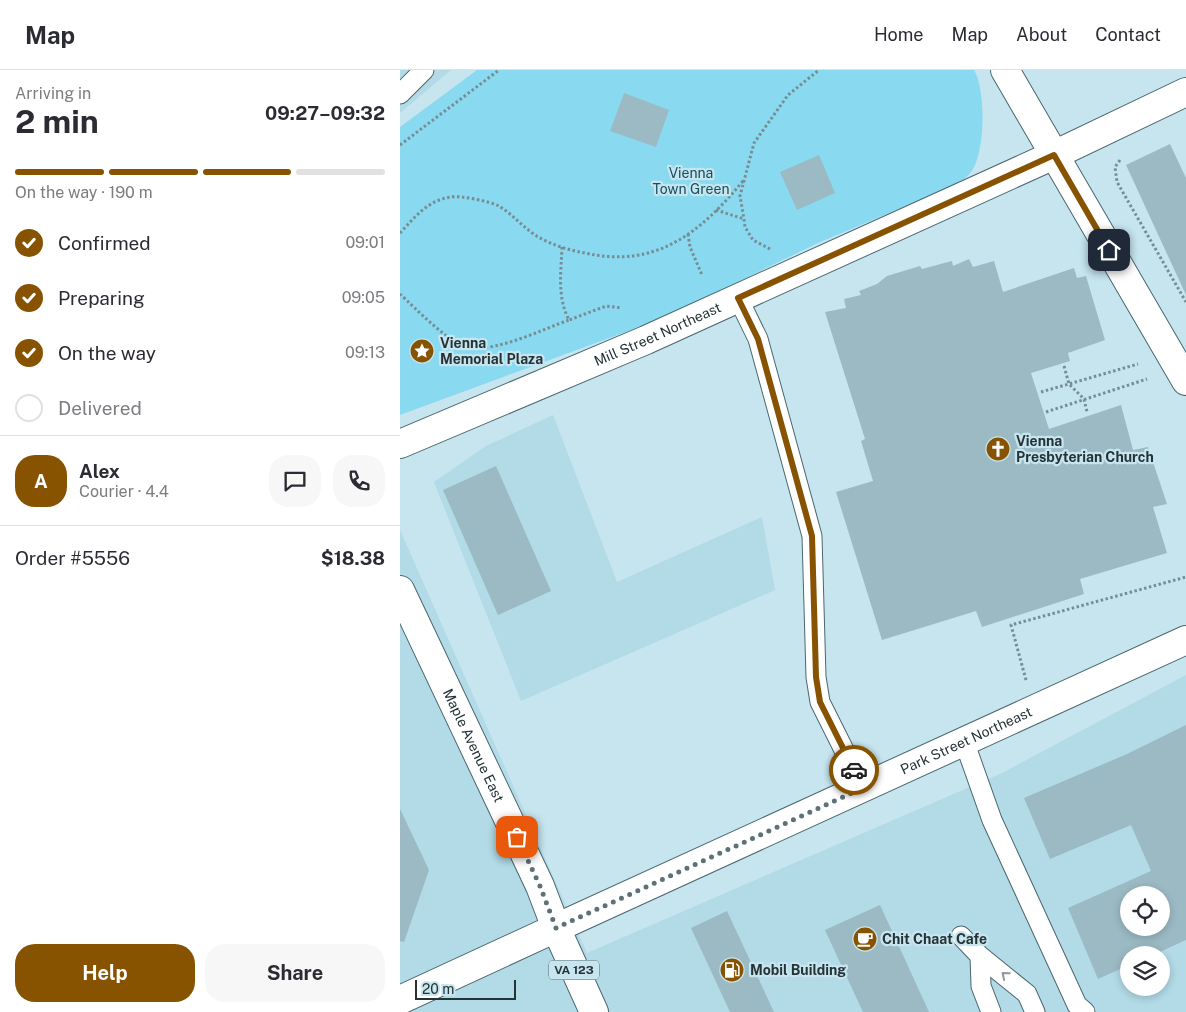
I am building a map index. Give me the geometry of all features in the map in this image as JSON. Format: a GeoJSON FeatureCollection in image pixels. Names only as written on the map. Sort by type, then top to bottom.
{"type":"FeatureCollection","features":[{"type":"Feature","properties":{"kind":"street"},"geometry":{"type":"LineString","coordinates":[[1005,70],[1186,381]]}},
{"type":"Feature","properties":{"kind":"street","name":"Mill Street Northeast"},"geometry":{"type":"LineString","coordinates":[[400,444],[738,298],[1054,155],[1186,92]]}},
{"type":"Feature","properties":{"kind":"street","name":"Maple Avenue East"},"geometry":{"type":"LineString","coordinates":[[400,590],[540,886],[556,928],[594,1012]]}},
{"type":"Feature","properties":{"kind":"street","name":"Park Street Northeast"},"geometry":{"type":"LineString","coordinates":[[400,1000],[1186,640]]}},
{"type":"Feature","properties":{"kind":"lane"},"geometry":{"type":"LineString","coordinates":[[400,94],[424,70]]}},
{"type":"Feature","properties":{"kind":"lane"},"geometry":{"type":"LineString","coordinates":[[738,298],[758,339],[812,536],[816,677],[820,702],[863,788]]}},
{"type":"Feature","properties":{"kind":"lane"},"geometry":{"type":"LineString","coordinates":[[964,741],[992,820],[1077,1005],[1085,1012]]}},
{"type":"Feature","properties":{"kind":"lane"},"geometry":{"type":"LineString","coordinates":[[961,936],[980,956],[1027,994],[1035,1012]]}},
{"type":"Feature","properties":{"kind":"lane"},"geometry":{"type":"LineString","coordinates":[[980,956],[982,986],[991,1012]]}},
{"type":"Feature","properties":{"kind":"lane"},"geometry":{"type":"LineString","coordinates":[[400,1008],[406,1012]]}},
{"type":"Feature","properties":{"kind":"path"},"geometry":{"type":"LineString","coordinates":[[400,145],[498,70]]}},
{"type":"Feature","properties":{"kind":"path"},"geometry":{"type":"LineString","coordinates":[[774,252],[753,240],[745,227],[740,196],[754,143],[788,95],[819,70]]}},
{"type":"Feature","properties":{"kind":"path"},"geometry":{"type":"LineString","coordinates":[[1124,154],[1114,167],[1117,182],[1186,302]]}},
{"type":"Feature","properties":{"kind":"path"},"geometry":{"type":"LineString","coordinates":[[400,233],[423,208],[452,196],[498,206],[537,236],[562,247],[604,258],[641,256],[673,245],[688,234],[716,210],[745,178]]}},
{"type":"Feature","properties":{"kind":"path"},"geometry":{"type":"LineString","coordinates":[[716,210],[744,219]]}},
{"type":"Feature","properties":{"kind":"path"},"geometry":{"type":"LineString","coordinates":[[688,234],[690,247],[702,275]]}},
{"type":"Feature","properties":{"kind":"path"},"geometry":{"type":"LineString","coordinates":[[562,247],[560,292],[562,307],[569,320]]}},
{"type":"Feature","properties":{"kind":"path"},"geometry":{"type":"LineString","coordinates":[[400,294],[440,331],[469,348],[498,346],[606,306],[622,308]]}},
{"type":"Feature","properties":{"kind":"path"},"geometry":{"type":"LineString","coordinates":[[1041,392],[1138,364]]}},
{"type":"Feature","properties":{"kind":"path"},"geometry":{"type":"LineString","coordinates":[[1064,366],[1069,384],[1084,399],[1087,412]]}},
{"type":"Feature","properties":{"kind":"path"},"geometry":{"type":"LineString","coordinates":[[1046,412],[1147,379]]}},
{"type":"Feature","properties":{"kind":"path"},"geometry":{"type":"LineString","coordinates":[[1034,709],[1011,625],[1186,577]]}},
{"type":"Feature","properties":{"kind":"shaded area"},"geometry":{"type":"Polygon","coordinates":[[[400,70],[451,70],[400,113],[400,70]]]}},
{"type":"Feature","properties":{"kind":"shaded area"},"geometry":{"type":"Polygon","coordinates":[[[553,415],[617,582],[762,517],[775,590],[521,701],[434,482],[486,446],[553,415]]]}},
{"type":"Feature","properties":{"kind":"shaded area"},"geometry":{"type":"Polygon","coordinates":[[[400,530],[587,953],[1002,773],[1186,675],[1186,1012],[400,1012],[400,530]]]}},
{"type":"Feature","properties":{"kind":"green space","name":"Vienna Town Green"},"geometry":{"type":"Polygon","coordinates":[[[477,70],[974,70],[981,91],[982,134],[977,160],[973,169],[964,179],[953,186],[818,243],[661,319],[400,415],[400,127],[477,70]]]}},
{"type":"Feature","properties":{"kind":"building"},"geometry":{"type":"Polygon","coordinates":[[[624,93],[669,110],[656,147],[610,131],[624,93]]]}},
{"type":"Feature","properties":{"kind":"building"},"geometry":{"type":"Polygon","coordinates":[[[1170,144],[1186,178],[1186,295],[1126,165],[1170,144]]]}},
{"type":"Feature","properties":{"kind":"building"},"geometry":{"type":"Polygon","coordinates":[[[819,155],[835,193],[797,210],[780,172],[819,155]]]}},
{"type":"Feature","properties":{"kind":"building","name":"Vienna Presbyterian Church"},"geometry":{"type":"Polygon","coordinates":[[[969,259],[973,267],[994,261],[1003,292],[1074,268],[1077,278],[1086,276],[1105,340],[1068,353],[1070,361],[1031,373],[1049,429],[1121,405],[1133,450],[1148,447],[1167,504],[1153,507],[1167,553],[1080,579],[1084,594],[982,627],[976,611],[882,640],[836,492],[873,481],[861,441],[865,439],[825,312],[846,308],[844,299],[861,295],[859,291],[877,284],[887,276],[920,266],[922,269],[952,261],[953,266],[969,259]]]}},
{"type":"Feature","properties":{"kind":"building"},"geometry":{"type":"Polygon","coordinates":[[[496,466],[551,591],[498,615],[443,490],[496,466]]]}},
{"type":"Feature","properties":{"kind":"building"},"geometry":{"type":"Polygon","coordinates":[[[1186,725],[1186,940],[1170,947],[1120,946],[1120,969],[1098,979],[1068,908],[1151,871],[1131,825],[1050,859],[1024,798],[1127,754],[1186,725]]]}},
{"type":"Feature","properties":{"kind":"building"},"geometry":{"type":"Polygon","coordinates":[[[400,809],[429,870],[404,942],[400,941],[400,809]]]}},
{"type":"Feature","properties":{"kind":"building"},"geometry":{"type":"Polygon","coordinates":[[[880,905],[929,1012],[863,1012],[825,930],[880,905]]]}},
{"type":"Feature","properties":{"kind":"building","name":"Mobil Building"},"geometry":{"type":"Polygon","coordinates":[[[727,911],[774,1012],[730,1012],[691,928],[727,911]]]}},
{"type":"Feature","properties":{"kind":"way so far"},"geometry":{"type":"LineString","coordinates":[[517,837],[540,886],[556,928],[863,788],[854,770]]}},
{"type":"Feature","properties":{"kind":"place","name":"Vienna Memorial Plaza"},"geometry":{"type":"Point","coordinates":[422,351]}},
{"type":"Feature","properties":{"kind":"place","name":"Vienna Presbyterian Church"},"geometry":{"type":"Point","coordinates":[998,449]}},
{"type":"Feature","properties":{"kind":"place","name":"Chit Chaat Cafe"},"geometry":{"type":"Point","coordinates":[865,939]}},
{"type":"Feature","properties":{"kind":"place","name":"Mobil Building"},"geometry":{"type":"Point","coordinates":[732,970]}},
{"type":"Feature","properties":{"kind":"route"},"geometry":{"type":"LineString","coordinates":[[854,770],[820,702],[816,677],[812,536],[758,339],[738,298],[1054,155],[1109,250]]}}]}
